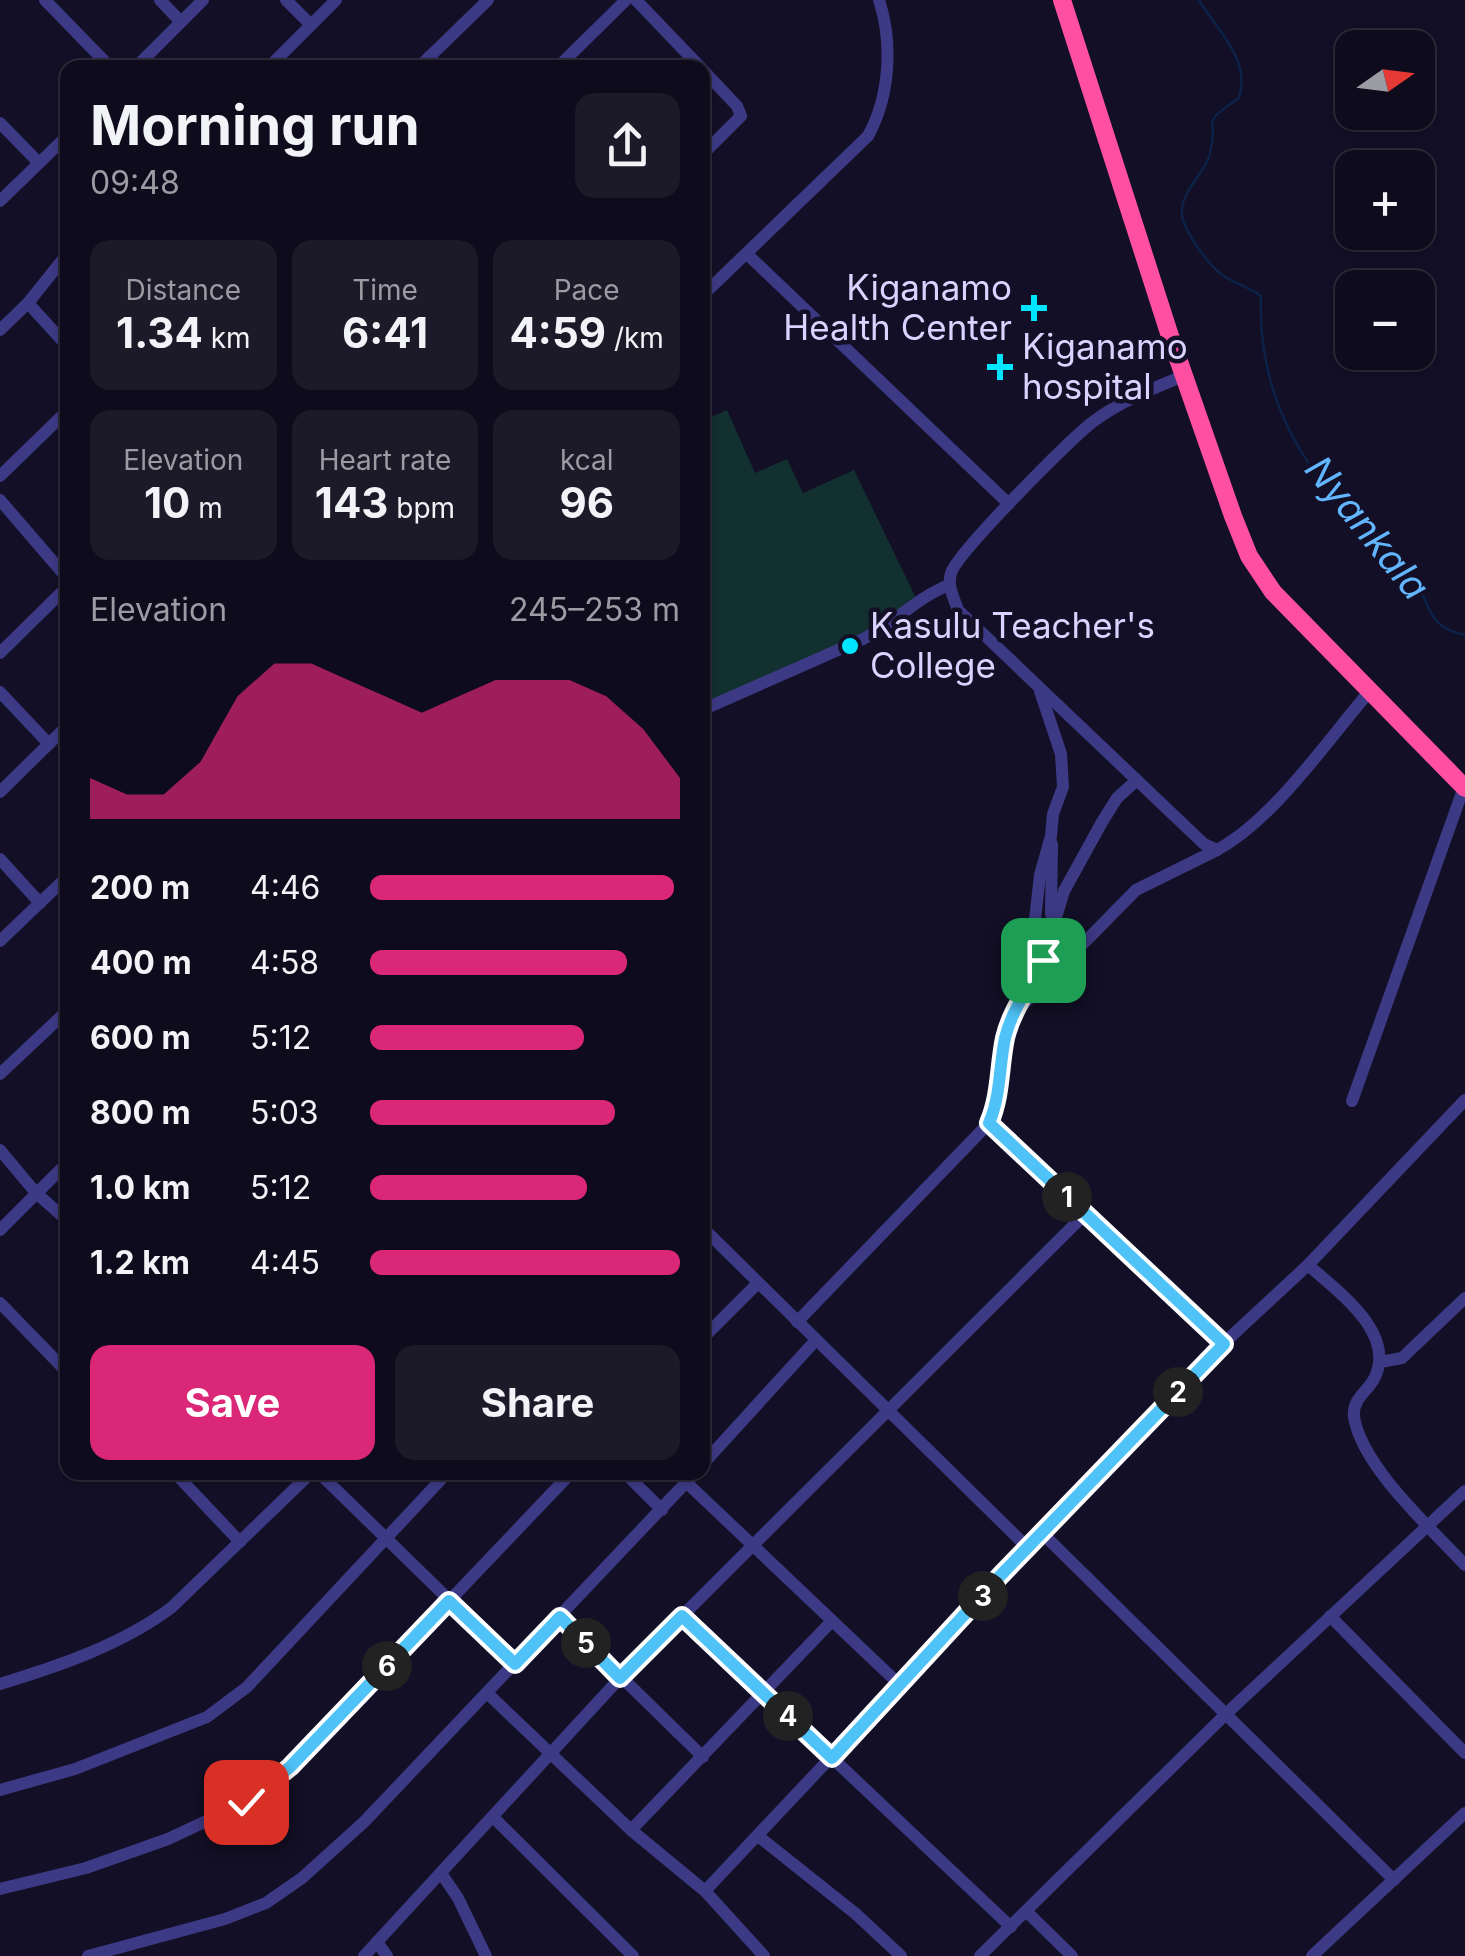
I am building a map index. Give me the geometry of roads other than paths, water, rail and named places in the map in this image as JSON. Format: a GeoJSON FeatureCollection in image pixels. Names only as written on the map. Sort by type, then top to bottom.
{"type":"FeatureCollection","features":[{"type":"Feature","properties":{"kind":"highway"},"geometry":{"type":"LineString","coordinates":[[1062,0],[1184,376],[1249,556],[1273,592],[1464,787]]}},
{"type":"Feature","properties":{"kind":"street"},"geometry":{"type":"LineString","coordinates":[[45,0],[103,60]]}},
{"type":"Feature","properties":{"kind":"street"},"geometry":{"type":"LineString","coordinates":[[160,0],[182,22]]}},
{"type":"Feature","properties":{"kind":"street"},"geometry":{"type":"LineString","coordinates":[[143,60],[203,0]]}},
{"type":"Feature","properties":{"kind":"street"},"geometry":{"type":"LineString","coordinates":[[286,0],[310,26]]}},
{"type":"Feature","properties":{"kind":"street"},"geometry":{"type":"LineString","coordinates":[[276,60],[336,0]]}},
{"type":"Feature","properties":{"kind":"street"},"geometry":{"type":"LineString","coordinates":[[426,60],[488,0]]}},
{"type":"Feature","properties":{"kind":"street"},"geometry":{"type":"LineString","coordinates":[[575,60],[626,0]]}},
{"type":"Feature","properties":{"kind":"street"},"geometry":{"type":"LineString","coordinates":[[636,0],[694,60]]}},
{"type":"Feature","properties":{"kind":"street"},"geometry":{"type":"LineString","coordinates":[[710,289],[874,126],[888,65],[879,0]]}},
{"type":"Feature","properties":{"kind":"street"},"geometry":{"type":"LineString","coordinates":[[429,57],[432,60]]}},
{"type":"Feature","properties":{"kind":"street"},"geometry":{"type":"LineString","coordinates":[[710,77],[737,106],[741,116],[710,147]]}},
{"type":"Feature","properties":{"kind":"street"},"geometry":{"type":"LineString","coordinates":[[0,123],[39,163]]}},
{"type":"Feature","properties":{"kind":"street"},"geometry":{"type":"LineString","coordinates":[[0,202],[60,142]]}},
{"type":"Feature","properties":{"kind":"street"},"geometry":{"type":"LineString","coordinates":[[747,254],[1009,504]]}},
{"type":"Feature","properties":{"kind":"street"},"geometry":{"type":"LineString","coordinates":[[0,330],[60,264]]}},
{"type":"Feature","properties":{"kind":"street"},"geometry":{"type":"LineString","coordinates":[[28,303],[60,338]]}},
{"type":"Feature","properties":{"kind":"street"},"geometry":{"type":"LineString","coordinates":[[1184,376],[1126,400],[1092,422],[1009,504],[952,569],[949,585],[958,610],[1204,844],[1217,850]]}},
{"type":"Feature","properties":{"kind":"street"},"geometry":{"type":"LineString","coordinates":[[0,476],[60,418]]}},
{"type":"Feature","properties":{"kind":"street"},"geometry":{"type":"LineString","coordinates":[[0,500],[60,573]]}},
{"type":"Feature","properties":{"kind":"street"},"geometry":{"type":"LineString","coordinates":[[710,707],[864,640],[923,595],[949,585]]}},
{"type":"Feature","properties":{"kind":"street"},"geometry":{"type":"LineString","coordinates":[[0,653],[60,591]]}},
{"type":"Feature","properties":{"kind":"street"},"geometry":{"type":"LineString","coordinates":[[1036,684],[1045,701],[1064,770],[1063,787],[1052,814],[1053,927]]}},
{"type":"Feature","properties":{"kind":"street"},"geometry":{"type":"LineString","coordinates":[[0,692],[48,744]]}},
{"type":"Feature","properties":{"kind":"street"},"geometry":{"type":"LineString","coordinates":[[1017,1006],[1136,890],[1242,836],[1369,692]]}},
{"type":"Feature","properties":{"kind":"street"},"geometry":{"type":"LineString","coordinates":[[0,792],[60,733]]}},
{"type":"Feature","properties":{"kind":"street"},"geometry":{"type":"LineString","coordinates":[[1017,1006],[1043,960],[1059,901],[1117,798],[1136,780]]}},
{"type":"Feature","properties":{"kind":"street"},"geometry":{"type":"LineString","coordinates":[[1352,1100],[1464,787]]}},
{"type":"Feature","properties":{"kind":"street"},"geometry":{"type":"LineString","coordinates":[[797,1322],[989,1123],[997,1104],[1006,1038],[1030,964],[1040,875],[1051,836]]}},
{"type":"Feature","properties":{"kind":"street"},"geometry":{"type":"LineString","coordinates":[[0,859],[40,903]]}},
{"type":"Feature","properties":{"kind":"street"},"geometry":{"type":"LineString","coordinates":[[0,941],[60,884]]}},
{"type":"Feature","properties":{"kind":"street"},"geometry":{"type":"LineString","coordinates":[[0,1074],[60,1018]]}},
{"type":"Feature","properties":{"kind":"street"},"geometry":{"type":"LineString","coordinates":[[705,1891],[1224,1344],[1462,1110]]}},
{"type":"Feature","properties":{"kind":"street"},"geometry":{"type":"LineString","coordinates":[[989,1123],[1224,1344]]}},
{"type":"Feature","properties":{"kind":"street"},"geometry":{"type":"LineString","coordinates":[[0,1150],[60,1215]]}},
{"type":"Feature","properties":{"kind":"street"},"geometry":{"type":"LineString","coordinates":[[0,1230],[60,1170]]}},
{"type":"Feature","properties":{"kind":"street"},"geometry":{"type":"LineString","coordinates":[[364,1956],[620,1678],[1085,1214]]}},
{"type":"Feature","properties":{"kind":"street"},"geometry":{"type":"LineString","coordinates":[[710,1235],[1028,1548]]}},
{"type":"Feature","properties":{"kind":"street"},"geometry":{"type":"LineString","coordinates":[[1308,1265],[1371,1328],[1380,1362],[1353,1412],[1360,1438],[1381,1470],[1465,1565]]}},
{"type":"Feature","properties":{"kind":"street"},"geometry":{"type":"LineString","coordinates":[[710,1331],[758,1283]]}},
{"type":"Feature","properties":{"kind":"street"},"geometry":{"type":"LineString","coordinates":[[1380,1362],[1402,1358],[1465,1298]]}},
{"type":"Feature","properties":{"kind":"street"},"geometry":{"type":"LineString","coordinates":[[0,1303],[60,1366]]}},
{"type":"Feature","properties":{"kind":"street"},"geometry":{"type":"LineString","coordinates":[[710,1456],[816,1340]]}},
{"type":"Feature","properties":{"kind":"street"},"geometry":{"type":"LineString","coordinates":[[182,1480],[240,1542]]}},
{"type":"Feature","properties":{"kind":"street"},"geometry":{"type":"LineString","coordinates":[[0,1684],[80,1657],[150,1623],[171,1608],[306,1480]]}},
{"type":"Feature","properties":{"kind":"street"},"geometry":{"type":"LineString","coordinates":[[323,1480],[515,1664]]}},
{"type":"Feature","properties":{"kind":"street"},"geometry":{"type":"LineString","coordinates":[[0,1790],[75,1769],[207,1717],[247,1687],[441,1480]]}},
{"type":"Feature","properties":{"kind":"street"},"geometry":{"type":"LineString","coordinates":[[0,1889],[86,1868],[168,1839],[246,1802],[290,1767],[564,1480]]}},
{"type":"Feature","properties":{"kind":"street"},"geometry":{"type":"LineString","coordinates":[[632,1480],[662,1510]]}},
{"type":"Feature","properties":{"kind":"street"},"geometry":{"type":"LineString","coordinates":[[88,1956],[226,1919],[266,1903],[302,1878],[364,1822],[689,1480]]}},
{"type":"Feature","properties":{"kind":"street"},"geometry":{"type":"LineString","coordinates":[[693,1480],[752,1546],[900,1686]]}},
{"type":"Feature","properties":{"kind":"street"},"geometry":{"type":"LineString","coordinates":[[980,1956],[1227,1713],[1465,1491]]}},
{"type":"Feature","properties":{"kind":"street"},"geometry":{"type":"LineString","coordinates":[[1042,1533],[1394,1880]]}},
{"type":"Feature","properties":{"kind":"street"},"geometry":{"type":"LineString","coordinates":[[682,1616],[1011,1927]]}},
{"type":"Feature","properties":{"kind":"street"},"geometry":{"type":"LineString","coordinates":[[1330,1616],[1465,1753]]}},
{"type":"Feature","properties":{"kind":"street"},"geometry":{"type":"LineString","coordinates":[[560,1617],[703,1757]]}},
{"type":"Feature","properties":{"kind":"street"},"geometry":{"type":"LineString","coordinates":[[632,1830],[832,1621]]}},
{"type":"Feature","properties":{"kind":"street"},"geometry":{"type":"LineString","coordinates":[[487,1693],[632,1830],[705,1891],[764,1956]]}},
{"type":"Feature","properties":{"kind":"street"},"geometry":{"type":"LineString","coordinates":[[1312,1956],[1465,1813]]}},
{"type":"Feature","properties":{"kind":"street"},"geometry":{"type":"LineString","coordinates":[[493,1817],[633,1956]]}},
{"type":"Feature","properties":{"kind":"street"},"geometry":{"type":"LineString","coordinates":[[758,1836],[856,1914],[901,1956]]}},
{"type":"Feature","properties":{"kind":"street"},"geometry":{"type":"LineString","coordinates":[[441,1872],[486,1956]]}},
{"type":"Feature","properties":{"kind":"street"},"geometry":{"type":"LineString","coordinates":[[1026,1912],[1072,1956]]}},
{"type":"Feature","properties":{"kind":"street"},"geometry":{"type":"LineString","coordinates":[[377,1942],[386,1956]]}},
{"type":"Feature","properties":{"kind":"waterway","name":"Nyankala"},"geometry":{"type":"LineString","coordinates":[[1199,0],[1231,46],[1242,84],[1239,98],[1212,122],[1210,154],[1184,201],[1185,225],[1215,269],[1261,296],[1268,371],[1284,418],[1308,462],[1327,487],[1365,522],[1380,544],[1409,570],[1434,618],[1451,631],[1465,635]]}},
{"type":"Feature","properties":{"kind":"place","name":"Kiganamo Health Center"},"geometry":{"type":"Point","coordinates":[1034,308]}},
{"type":"Feature","properties":{"kind":"place","name":"Kiganamo hospital"},"geometry":{"type":"Point","coordinates":[1000,367]}},
{"type":"Feature","properties":{"kind":"place","name":"Kasulu Teacher's College"},"geometry":{"type":"Point","coordinates":[850,646]}}]}
